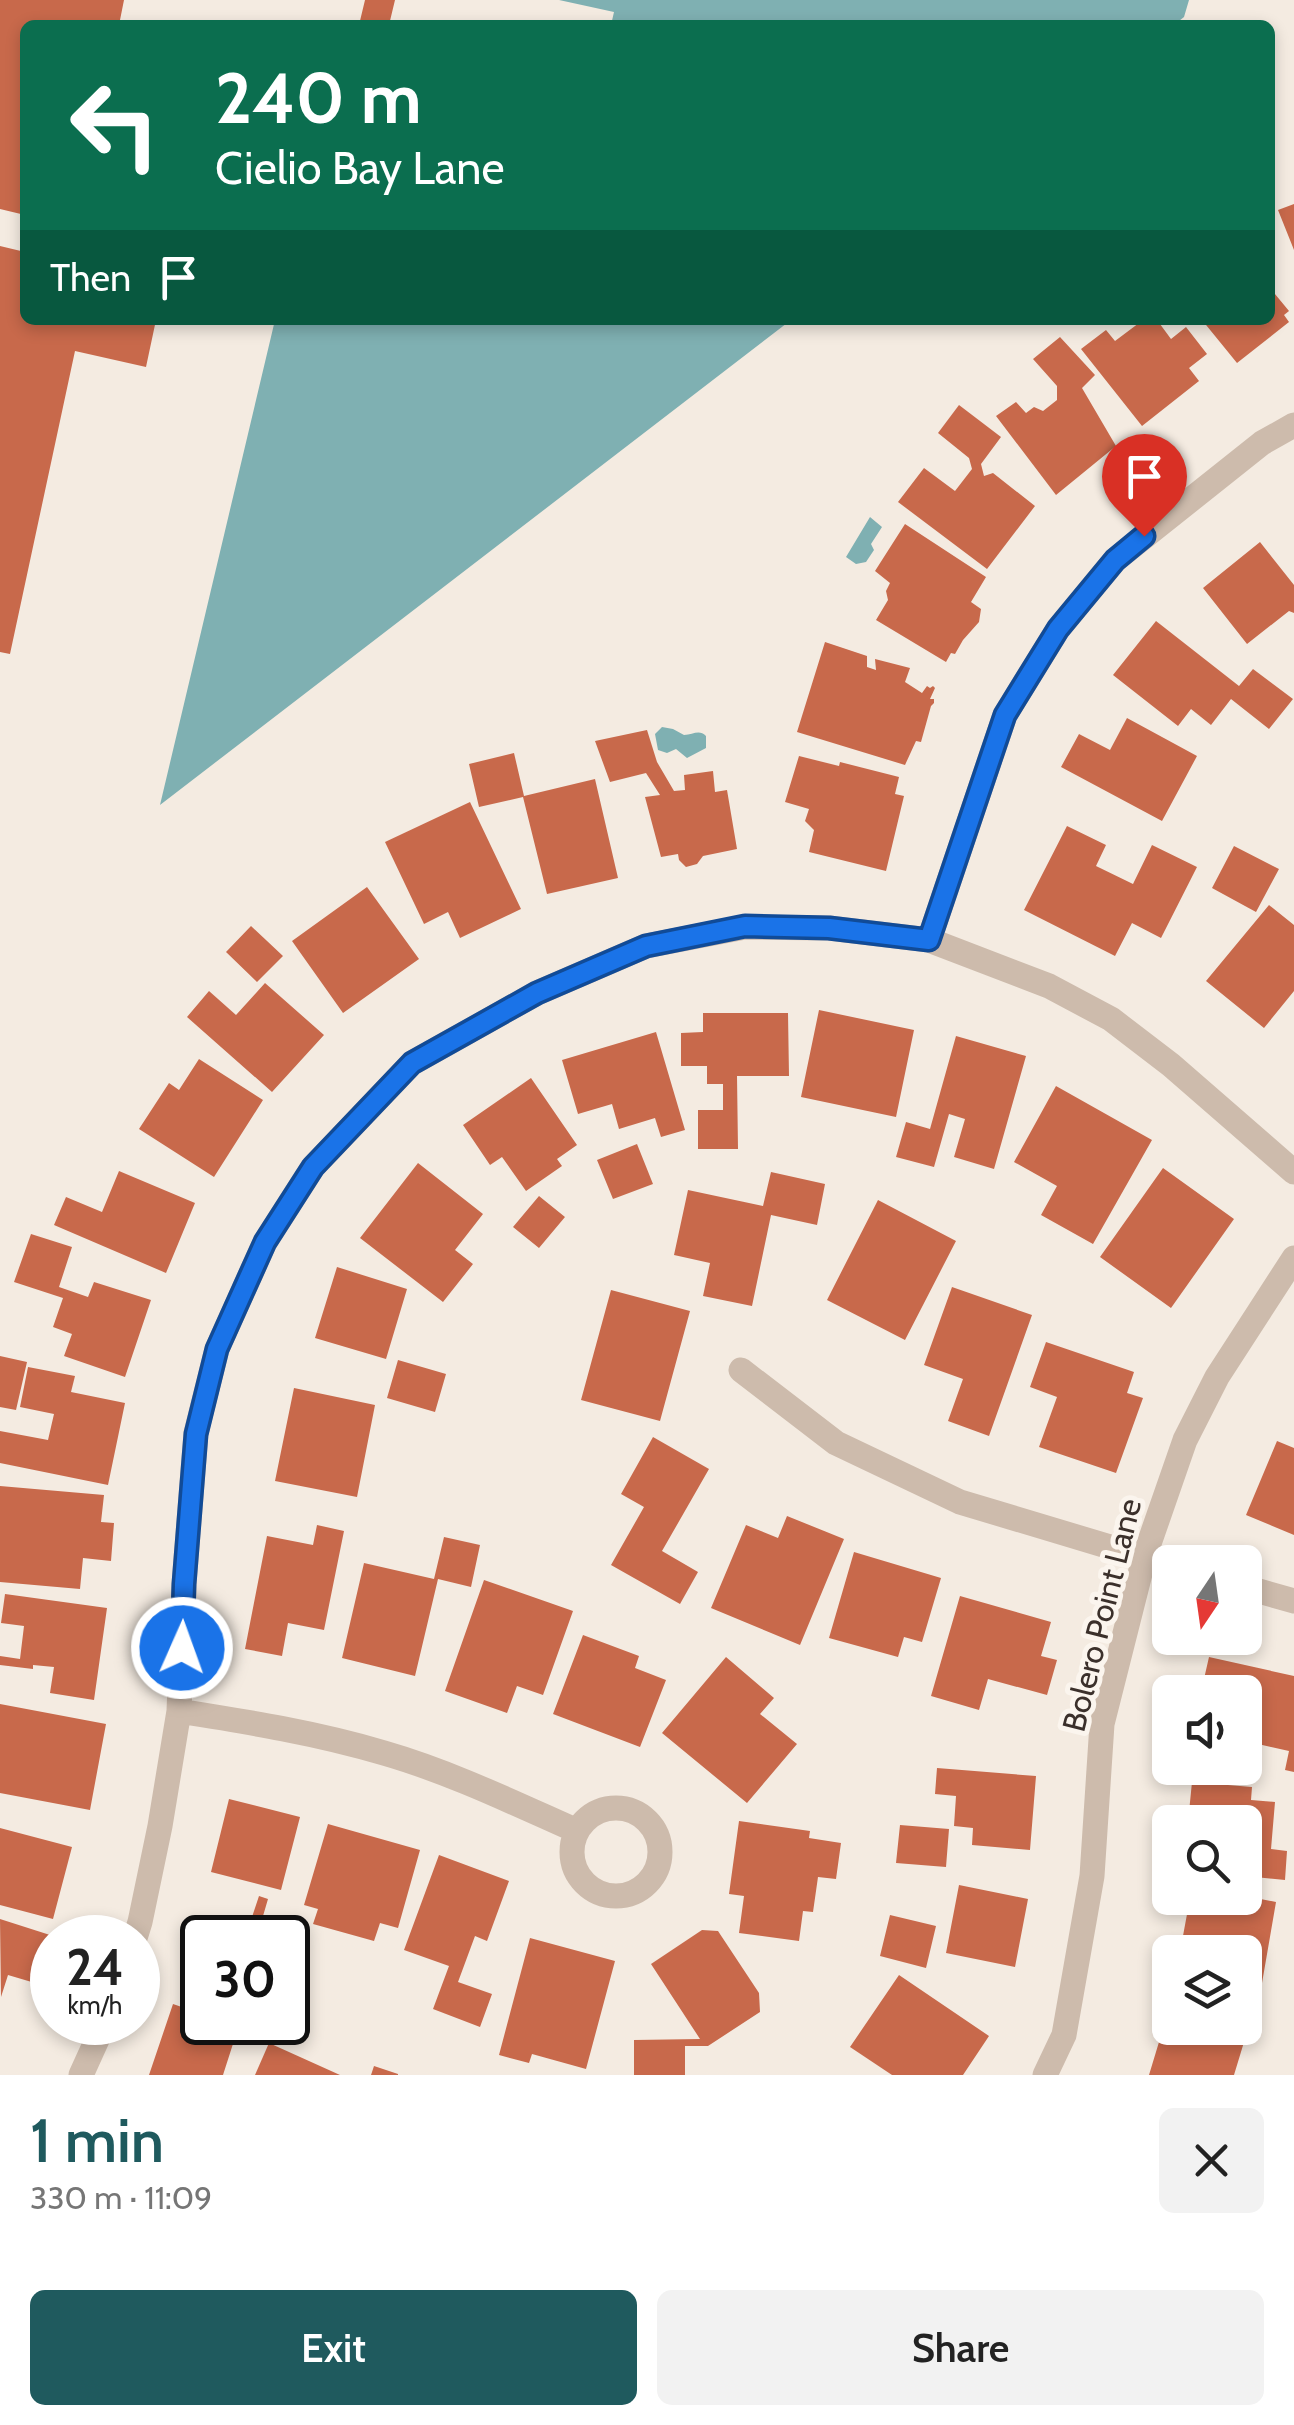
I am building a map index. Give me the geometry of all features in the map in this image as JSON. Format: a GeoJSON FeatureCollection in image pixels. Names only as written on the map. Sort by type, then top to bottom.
{"type":"FeatureCollection","features":[{"type":"Feature","properties":{"kind":"street"},"geometry":{"type":"LineString","coordinates":[[929,940],[1005,715],[1058,629],[1115,560],[1262,444],[1294,425]]}},
{"type":"Feature","properties":{"kind":"street"},"geometry":{"type":"LineString","coordinates":[[140,1915],[180,1711],[184,1584],[196,1434],[217,1349],[265,1242],[313,1167],[412,1063],[537,993],[646,946],[745,926],[829,928],[929,940],[1049,986],[1111,1019],[1172,1066],[1294,1172]]}},
{"type":"Feature","properties":{"kind":"street","name":"Bolero Point Lane"},"geometry":{"type":"LineString","coordinates":[[1044,2075],[1064,2035],[1092,1876],[1102,1724],[1144,1558],[1185,1440],[1217,1377],[1294,1258]]}},
{"type":"Feature","properties":{"kind":"street"},"geometry":{"type":"LineString","coordinates":[[741,1370],[836,1443],[960,1502],[1152,1560]]}},
{"type":"Feature","properties":{"kind":"street"},"geometry":{"type":"LineString","coordinates":[[1262,1592],[1294,1601]]}},
{"type":"Feature","properties":{"kind":"street"},"geometry":{"type":"LineString","coordinates":[[180,1711],[287,1729],[385,1753],[481,1788],[577,1832]]}},
{"type":"Feature","properties":{"kind":"street"},"geometry":{"type":"LineString","coordinates":[[82,2075],[94,2045]]}},
{"type":"Feature","properties":{"kind":"water"},"geometry":{"type":"Polygon","coordinates":[[[559,0],[1189,0],[1180,20],[612,20],[614,12],[559,0]]]}},
{"type":"Feature","properties":{"kind":"water"},"geometry":{"type":"Polygon","coordinates":[[[274,325],[784,325],[160,805],[274,325]]]}},
{"type":"Feature","properties":{"kind":"water"},"geometry":{"type":"Polygon","coordinates":[[[870,517],[882,527],[866,562],[856,564],[846,557],[870,517]]]}},
{"type":"Feature","properties":{"kind":"water"},"geometry":{"type":"Polygon","coordinates":[[[662,727],[684,735],[703,734],[706,748],[687,758],[676,749],[667,753],[658,750],[655,734],[662,727]]]}},
{"type":"Feature","properties":{"kind":"building"},"geometry":{"type":"Polygon","coordinates":[[[0,0],[124,0],[120,20],[20,20],[20,214],[0,209],[0,0]]]}},
{"type":"Feature","properties":{"kind":"building"},"geometry":{"type":"Polygon","coordinates":[[[365,0],[395,0],[390,20],[360,20],[365,0]]]}},
{"type":"Feature","properties":{"kind":"building"},"geometry":{"type":"Polygon","coordinates":[[[1294,204],[1294,250],[1278,210],[1294,204]]]}},
{"type":"Feature","properties":{"kind":"building"},"geometry":{"type":"Polygon","coordinates":[[[0,246],[20,251],[20,325],[155,325],[146,367],[75,351],[10,654],[0,652],[0,246]]]}},
{"type":"Feature","properties":{"kind":"building"},"geometry":{"type":"Polygon","coordinates":[[[1275,294],[1289,311],[1284,315],[1289,322],[1237,363],[1206,325],[1275,325],[1275,294]]]}},
{"type":"Feature","properties":{"kind":"building"},"geometry":{"type":"Polygon","coordinates":[[[1136,325],[1161,325],[1171,339],[1186,327],[1207,354],[1189,368],[1199,381],[1142,426],[1081,349],[1106,330],[1115,341],[1136,325]]]}},
{"type":"Feature","properties":{"kind":"building"},"geometry":{"type":"Polygon","coordinates":[[[1060,337],[1095,375],[1082,388],[1116,446],[1056,495],[996,416],[1016,402],[1026,413],[1034,407],[1043,411],[1057,400],[1057,386],[1033,359],[1060,337]]]}},
{"type":"Feature","properties":{"kind":"building"},"geometry":{"type":"Polygon","coordinates":[[[959,405],[1001,437],[981,464],[984,476],[993,473],[1035,506],[987,569],[898,502],[924,468],[955,491],[972,469],[969,458],[938,433],[959,405]]]}},
{"type":"Feature","properties":{"kind":"building"},"geometry":{"type":"Polygon","coordinates":[[[905,524],[986,577],[971,602],[981,609],[979,622],[946,662],[876,620],[888,600],[886,591],[890,583],[875,571],[905,524]]]}},
{"type":"Feature","properties":{"kind":"building"},"geometry":{"type":"Polygon","coordinates":[[[1260,542],[1294,585],[1294,613],[1289,611],[1247,644],[1203,588],[1260,542]]]}},
{"type":"Feature","properties":{"kind":"building"},"geometry":{"type":"Polygon","coordinates":[[[1156,621],[1239,686],[1253,669],[1293,699],[1269,729],[1231,699],[1211,725],[1191,709],[1178,726],[1113,675],[1156,621]]]}},
{"type":"Feature","properties":{"kind":"building"},"geometry":{"type":"Polygon","coordinates":[[[825,642],[867,656],[867,667],[876,670],[875,659],[910,668],[905,682],[922,693],[927,686],[935,688],[921,742],[916,741],[905,765],[797,732],[825,642]]]}},
{"type":"Feature","properties":{"kind":"building"},"geometry":{"type":"Polygon","coordinates":[[[1127,718],[1197,756],[1162,821],[1061,767],[1079,734],[1110,750],[1127,718]]]}},
{"type":"Feature","properties":{"kind":"building"},"geometry":{"type":"Polygon","coordinates":[[[647,730],[657,762],[674,791],[685,790],[684,775],[713,771],[715,792],[727,790],[737,849],[703,856],[697,864],[686,867],[678,854],[661,857],[645,797],[660,795],[646,773],[610,782],[595,741],[647,730]]]}},
{"type":"Feature","properties":{"kind":"building"},"geometry":{"type":"Polygon","coordinates":[[[514,753],[524,796],[595,779],[618,878],[547,894],[523,797],[479,807],[469,764],[514,753]]]}},
{"type":"Feature","properties":{"kind":"building"},"geometry":{"type":"Polygon","coordinates":[[[799,756],[899,777],[895,794],[904,796],[886,871],[809,852],[814,830],[805,821],[809,809],[785,802],[799,756]]]}},
{"type":"Feature","properties":{"kind":"building"},"geometry":{"type":"Polygon","coordinates":[[[470,802],[521,909],[460,938],[448,912],[424,924],[385,842],[470,802]]]}},
{"type":"Feature","properties":{"kind":"building"},"geometry":{"type":"Polygon","coordinates":[[[1067,826],[1106,845],[1096,866],[1133,884],[1152,845],[1197,867],[1161,938],[1132,923],[1115,956],[1024,910],[1067,826]]]}},
{"type":"Feature","properties":{"kind":"building"},"geometry":{"type":"Polygon","coordinates":[[[1234,846],[1279,869],[1256,912],[1212,888],[1234,846]]]}},
{"type":"Feature","properties":{"kind":"building"},"geometry":{"type":"Polygon","coordinates":[[[367,887],[419,959],[343,1013],[292,941],[367,887]]]}},
{"type":"Feature","properties":{"kind":"building"},"geometry":{"type":"Polygon","coordinates":[[[1269,905],[1294,925],[1294,991],[1264,1028],[1206,981],[1269,905]]]}},
{"type":"Feature","properties":{"kind":"building"},"geometry":{"type":"Polygon","coordinates":[[[251,926],[283,956],[257,982],[226,952],[251,926]]]}},
{"type":"Feature","properties":{"kind":"building"},"geometry":{"type":"Polygon","coordinates":[[[265,983],[324,1035],[272,1092],[187,1017],[209,991],[236,1015],[265,983]]]}},
{"type":"Feature","properties":{"kind":"building"},"geometry":{"type":"Polygon","coordinates":[[[819,1010],[914,1030],[896,1117],[801,1097],[819,1010]]]}},
{"type":"Feature","properties":{"kind":"building"},"geometry":{"type":"Polygon","coordinates":[[[703,1013],[788,1013],[789,1076],[737,1076],[738,1149],[698,1149],[698,1110],[723,1110],[723,1084],[707,1084],[707,1066],[681,1066],[681,1033],[703,1032],[703,1013]]]}},
{"type":"Feature","properties":{"kind":"building"},"geometry":{"type":"Polygon","coordinates":[[[656,1032],[685,1130],[661,1137],[655,1118],[619,1129],[612,1104],[578,1114],[562,1060],[656,1032]]]}},
{"type":"Feature","properties":{"kind":"building"},"geometry":{"type":"Polygon","coordinates":[[[956,1036],[1026,1056],[994,1169],[954,1157],[965,1119],[949,1114],[934,1167],[896,1157],[906,1122],[930,1129],[956,1036]]]}},
{"type":"Feature","properties":{"kind":"building"},"geometry":{"type":"Polygon","coordinates":[[[199,1059],[263,1100],[214,1177],[139,1129],[169,1083],[179,1090],[199,1059]]]}},
{"type":"Feature","properties":{"kind":"building"},"geometry":{"type":"Polygon","coordinates":[[[531,1078],[577,1145],[557,1159],[562,1166],[526,1191],[502,1157],[490,1165],[463,1125],[531,1078]]]}},
{"type":"Feature","properties":{"kind":"building"},"geometry":{"type":"Polygon","coordinates":[[[1056,1086],[1152,1140],[1093,1244],[1041,1215],[1057,1186],[1014,1162],[1056,1086]]]}},
{"type":"Feature","properties":{"kind":"building"},"geometry":{"type":"Polygon","coordinates":[[[637,1144],[653,1184],[613,1199],[597,1160],[637,1144]]]}},
{"type":"Feature","properties":{"kind":"building"},"geometry":{"type":"Polygon","coordinates":[[[418,1163],[483,1214],[455,1250],[473,1264],[443,1302],[360,1238],[418,1163]]]}},
{"type":"Feature","properties":{"kind":"building"},"geometry":{"type":"Polygon","coordinates":[[[1163,1168],[1234,1219],[1171,1308],[1100,1257],[1163,1168]]]}},
{"type":"Feature","properties":{"kind":"building"},"geometry":{"type":"Polygon","coordinates":[[[119,1171],[195,1203],[166,1273],[54,1225],[66,1197],[102,1212],[119,1171]]]}},
{"type":"Feature","properties":{"kind":"building"},"geometry":{"type":"Polygon","coordinates":[[[771,1172],[825,1184],[817,1225],[771,1215],[752,1306],[703,1296],[710,1263],[674,1255],[688,1190],[763,1206],[771,1172]]]}},
{"type":"Feature","properties":{"kind":"building"},"geometry":{"type":"Polygon","coordinates":[[[539,1196],[565,1217],[539,1248],[513,1227],[539,1196]]]}},
{"type":"Feature","properties":{"kind":"building"},"geometry":{"type":"Polygon","coordinates":[[[878,1200],[956,1241],[905,1340],[827,1300],[878,1200]]]}},
{"type":"Feature","properties":{"kind":"building"},"geometry":{"type":"Polygon","coordinates":[[[31,1234],[72,1247],[59,1287],[88,1297],[94,1282],[151,1300],[125,1377],[64,1356],[72,1334],[53,1327],[63,1298],[14,1282],[31,1234]]]}},
{"type":"Feature","properties":{"kind":"building"},"geometry":{"type":"Polygon","coordinates":[[[337,1267],[407,1289],[386,1359],[315,1338],[337,1267]]]}},
{"type":"Feature","properties":{"kind":"building"},"geometry":{"type":"Polygon","coordinates":[[[952,1287],[1032,1315],[989,1436],[948,1421],[963,1379],[924,1365],[952,1287]]]}},
{"type":"Feature","properties":{"kind":"building"},"geometry":{"type":"Polygon","coordinates":[[[611,1290],[690,1311],[660,1421],[581,1400],[611,1290]]]}},
{"type":"Feature","properties":{"kind":"building"},"geometry":{"type":"Polygon","coordinates":[[[1046,1342],[1134,1372],[1127,1393],[1143,1398],[1116,1473],[1039,1447],[1057,1397],[1030,1387],[1046,1342]]]}},
{"type":"Feature","properties":{"kind":"building"},"geometry":{"type":"Polygon","coordinates":[[[0,1356],[27,1362],[16,1410],[0,1407],[0,1356]]]}},
{"type":"Feature","properties":{"kind":"building"},"geometry":{"type":"Polygon","coordinates":[[[398,1360],[446,1374],[435,1412],[387,1398],[398,1360]]]}},
{"type":"Feature","properties":{"kind":"building"},"geometry":{"type":"Polygon","coordinates":[[[28,1367],[75,1376],[71,1392],[125,1403],[108,1485],[0,1463],[0,1431],[48,1440],[54,1414],[20,1407],[28,1367]]]}},
{"type":"Feature","properties":{"kind":"building"},"geometry":{"type":"Polygon","coordinates":[[[294,1388],[375,1405],[357,1497],[275,1481],[294,1388]]]}},
{"type":"Feature","properties":{"kind":"building"},"geometry":{"type":"Polygon","coordinates":[[[653,1437],[709,1469],[662,1551],[698,1572],[680,1604],[611,1565],[644,1507],[621,1494],[653,1437]]]}},
{"type":"Feature","properties":{"kind":"building"},"geometry":{"type":"Polygon","coordinates":[[[1277,1441],[1294,1448],[1294,1535],[1246,1515],[1277,1441]]]}},
{"type":"Feature","properties":{"kind":"building"},"geometry":{"type":"Polygon","coordinates":[[[0,1486],[104,1495],[101,1522],[114,1523],[111,1561],[83,1558],[80,1589],[0,1582],[0,1486]]]}},
{"type":"Feature","properties":{"kind":"building"},"geometry":{"type":"Polygon","coordinates":[[[787,1516],[844,1539],[800,1645],[711,1608],[746,1525],[778,1538],[787,1516]]]}},
{"type":"Feature","properties":{"kind":"building"},"geometry":{"type":"Polygon","coordinates":[[[317,1525],[344,1531],[324,1630],[288,1623],[282,1656],[245,1649],[267,1536],[313,1545],[317,1525]]]}},
{"type":"Feature","properties":{"kind":"building"},"geometry":{"type":"Polygon","coordinates":[[[444,1537],[480,1545],[471,1587],[438,1579],[415,1676],[342,1658],[364,1563],[434,1579],[444,1537]]]}},
{"type":"Feature","properties":{"kind":"building"},"geometry":{"type":"Polygon","coordinates":[[[854,1552],[941,1578],[922,1642],[904,1637],[898,1657],[829,1638],[854,1552]]]}},
{"type":"Feature","properties":{"kind":"building"},"geometry":{"type":"Polygon","coordinates":[[[484,1580],[573,1611],[543,1695],[517,1686],[507,1713],[445,1691],[484,1580]]]}},
{"type":"Feature","properties":{"kind":"building"},"geometry":{"type":"Polygon","coordinates":[[[5,1594],[107,1608],[94,1700],[50,1693],[54,1667],[0,1665],[0,1656],[20,1659],[24,1626],[1,1623],[5,1594]]]}},
{"type":"Feature","properties":{"kind":"building"},"geometry":{"type":"Polygon","coordinates":[[[960,1596],[1051,1622],[1041,1656],[1057,1660],[1047,1695],[988,1679],[979,1710],[931,1696],[960,1596]]]}},
{"type":"Feature","properties":{"kind":"building"},"geometry":{"type":"Polygon","coordinates":[[[583,1635],[639,1656],[635,1668],[666,1680],[640,1747],[553,1714],[583,1635]]]}},
{"type":"Feature","properties":{"kind":"building"},"geometry":{"type":"Polygon","coordinates":[[[726,1657],[774,1698],[760,1714],[797,1744],[747,1803],[662,1733],[726,1657]]]}},
{"type":"Feature","properties":{"kind":"building"},"geometry":{"type":"Polygon","coordinates":[[[1209,1657],[1294,1676],[1294,1772],[1285,1770],[1289,1751],[1262,1745],[1262,1675],[1205,1675],[1209,1657]]]}},
{"type":"Feature","properties":{"kind":"building"},"geometry":{"type":"Polygon","coordinates":[[[0,1704],[106,1724],[90,1810],[0,1793],[0,1704]]]}},
{"type":"Feature","properties":{"kind":"building"},"geometry":{"type":"Polygon","coordinates":[[[937,1768],[1036,1776],[1030,1850],[972,1845],[973,1828],[954,1826],[956,1796],[935,1794],[937,1768]]]}},
{"type":"Feature","properties":{"kind":"building"},"geometry":{"type":"Polygon","coordinates":[[[1192,1785],[1252,1787],[1251,1800],[1275,1802],[1271,1849],[1287,1851],[1285,1880],[1262,1878],[1262,1805],[1190,1805],[1192,1785]]]}},
{"type":"Feature","properties":{"kind":"building"},"geometry":{"type":"Polygon","coordinates":[[[229,1799],[300,1817],[281,1890],[211,1872],[229,1799]]]}},
{"type":"Feature","properties":{"kind":"building"},"geometry":{"type":"Polygon","coordinates":[[[739,1821],[810,1831],[809,1838],[841,1843],[836,1879],[818,1877],[813,1912],[803,1911],[799,1941],[739,1933],[744,1896],[729,1894],[739,1821]]]}},
{"type":"Feature","properties":{"kind":"building"},"geometry":{"type":"Polygon","coordinates":[[[328,1824],[420,1850],[398,1928],[380,1923],[374,1941],[313,1924],[318,1909],[304,1905],[328,1824]]]}},
{"type":"Feature","properties":{"kind":"building"},"geometry":{"type":"Polygon","coordinates":[[[900,1825],[949,1829],[946,1867],[896,1863],[900,1825]]]}},
{"type":"Feature","properties":{"kind":"building"},"geometry":{"type":"Polygon","coordinates":[[[0,1828],[72,1847],[54,1915],[0,1905],[0,1828]]]}},
{"type":"Feature","properties":{"kind":"building"},"geometry":{"type":"Polygon","coordinates":[[[439,1855],[509,1881],[487,1941],[475,1936],[458,1982],[492,1994],[480,2027],[433,2009],[449,1966],[404,1950],[439,1855]]]}},
{"type":"Feature","properties":{"kind":"building"},"geometry":{"type":"Polygon","coordinates":[[[959,1885],[1028,1899],[1015,1967],[946,1953],[959,1885]]]}},
{"type":"Feature","properties":{"kind":"building"},"geometry":{"type":"Polygon","coordinates":[[[259,1896],[268,1899],[263,1915],[253,1915],[259,1896]]]}},
{"type":"Feature","properties":{"kind":"building"},"geometry":{"type":"Polygon","coordinates":[[[1262,1899],[1276,1902],[1262,1983],[1262,1935],[1183,1935],[1187,1915],[1262,1915],[1262,1899]]]}},
{"type":"Feature","properties":{"kind":"building"},"geometry":{"type":"Polygon","coordinates":[[[890,1915],[936,1926],[926,1968],[880,1956],[890,1915]]]}},
{"type":"Feature","properties":{"kind":"building"},"geometry":{"type":"Polygon","coordinates":[[[0,1919],[30,1929],[30,1982],[8,1975],[1,1997],[0,1919]]]}},
{"type":"Feature","properties":{"kind":"building"},"geometry":{"type":"Polygon","coordinates":[[[702,1930],[718,1931],[759,1993],[760,2012],[708,2046],[685,2046],[685,2075],[634,2075],[634,2040],[700,2039],[651,1964],[702,1930]]]}},
{"type":"Feature","properties":{"kind":"building"},"geometry":{"type":"Polygon","coordinates":[[[530,1938],[615,1961],[586,2069],[532,2054],[529,2063],[499,2055],[530,1938]]]}},
{"type":"Feature","properties":{"kind":"building"},"geometry":{"type":"Polygon","coordinates":[[[899,1975],[989,2036],[963,2075],[892,2075],[850,2047],[899,1975]]]}},
{"type":"Feature","properties":{"kind":"building"},"geometry":{"type":"Polygon","coordinates":[[[173,2004],[180,2006],[180,2045],[233,2045],[223,2075],[149,2075],[173,2004]]]}},
{"type":"Feature","properties":{"kind":"building"},"geometry":{"type":"Polygon","coordinates":[[[268,2045],[273,2045],[340,2075],[255,2075],[268,2045]]]}},
{"type":"Feature","properties":{"kind":"building"},"geometry":{"type":"Polygon","coordinates":[[[1158,2045],[1243,2045],[1234,2075],[1149,2075],[1158,2045]]]}},
{"type":"Feature","properties":{"kind":"building"},"geometry":{"type":"Polygon","coordinates":[[[374,2066],[398,2074],[398,2075],[371,2075],[374,2066]]]}},
{"type":"Feature","properties":{"kind":"route"},"geometry":{"type":"LineString","coordinates":[[182,1648],[196,1434],[217,1349],[265,1242],[313,1167],[412,1063],[537,993],[646,946],[745,926],[829,928],[929,940],[1005,715],[1058,629],[1115,560],[1144,536]]}}]}
